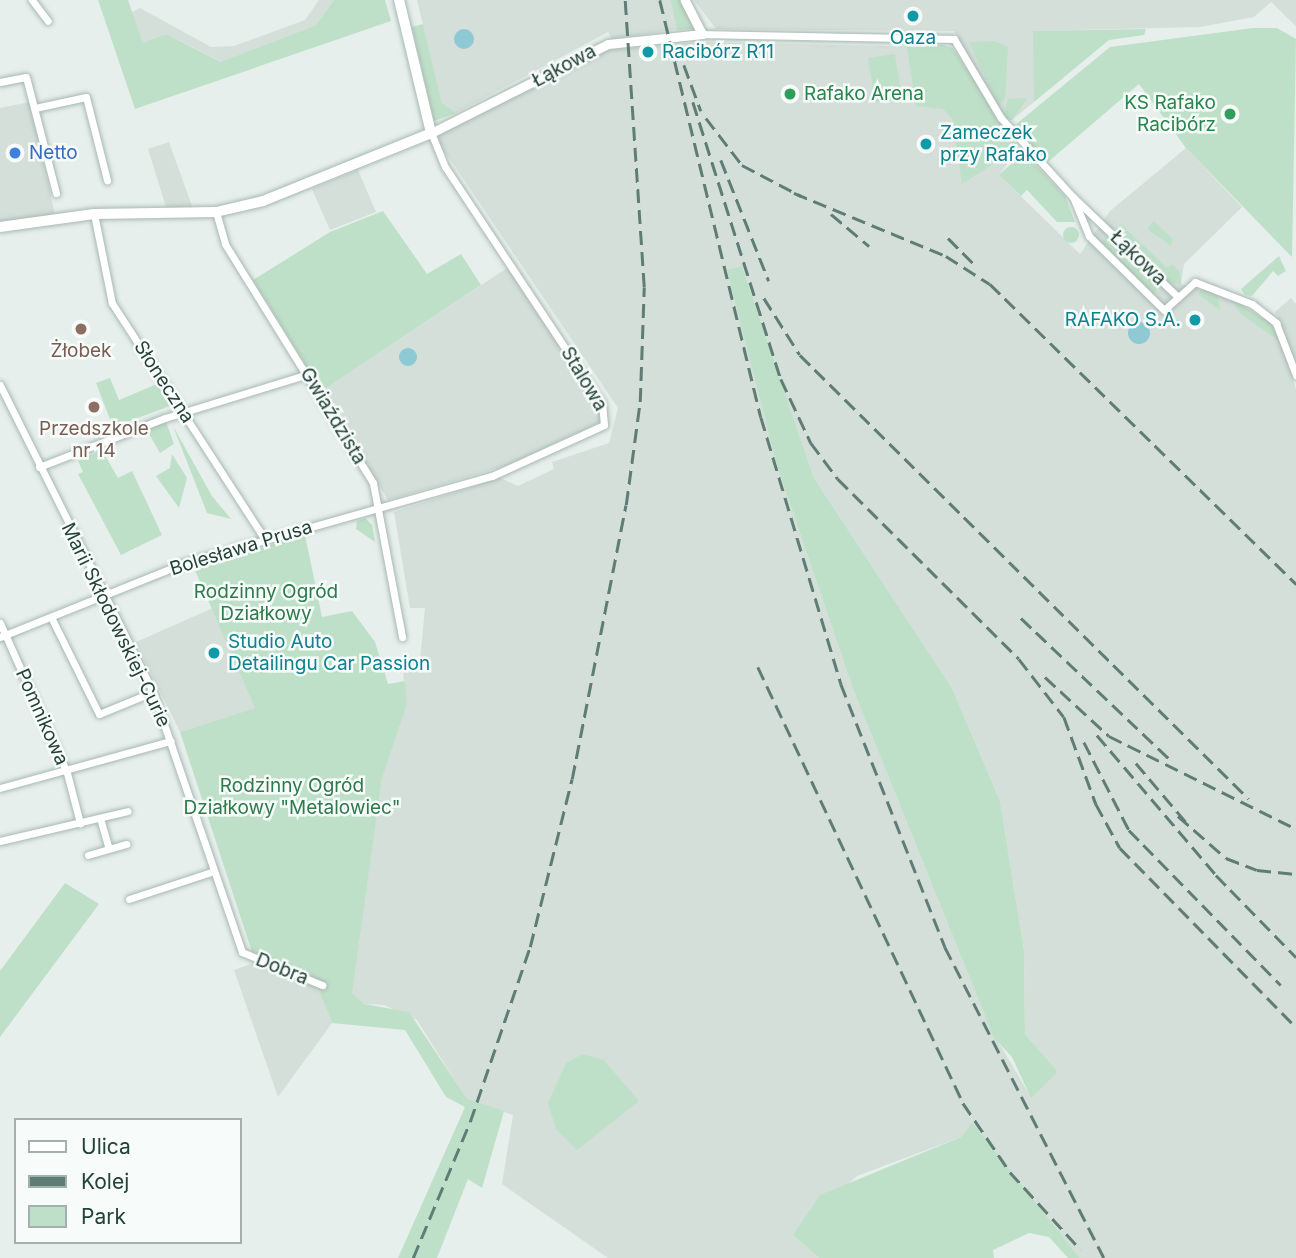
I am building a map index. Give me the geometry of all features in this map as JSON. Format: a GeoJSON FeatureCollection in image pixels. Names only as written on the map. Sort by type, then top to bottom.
{"type":"FeatureCollection","features":[{"type":"Feature","properties":{"kind":"main road"},"geometry":{"type":"LineString","coordinates":[[399,0],[431,133]]}},
{"type":"Feature","properties":{"kind":"main road","name":"Łąkowa"},"geometry":{"type":"LineString","coordinates":[[0,227],[94,214],[216,212],[263,201],[431,133]]}},
{"type":"Feature","properties":{"kind":"street"},"geometry":{"type":"LineString","coordinates":[[32,0],[48,21]]}},
{"type":"Feature","properties":{"kind":"street"},"geometry":{"type":"LineString","coordinates":[[685,0],[702,34]]}},
{"type":"Feature","properties":{"kind":"street","name":"Łąkowa"},"geometry":{"type":"LineString","coordinates":[[431,133],[596,48],[702,34],[954,39],[1001,118],[1073,197],[1178,297]]}},
{"type":"Feature","properties":{"kind":"street"},"geometry":{"type":"LineString","coordinates":[[0,82],[26,77],[56,193]]}},
{"type":"Feature","properties":{"kind":"street"},"geometry":{"type":"LineString","coordinates":[[35,108],[86,97],[107,180]]}},
{"type":"Feature","properties":{"kind":"street","name":"Stalowa"},"geometry":{"type":"LineString","coordinates":[[382,506],[492,476],[592,433],[607,417],[439,158],[431,133]]}},
{"type":"Feature","properties":{"kind":"street","name":"Łąkowa"},"geometry":{"type":"LineString","coordinates":[[1073,197],[1089,236],[1164,310],[1195,282],[1252,304],[1276,323],[1296,375]]}},
{"type":"Feature","properties":{"kind":"street","name":"Gwiaździsta"},"geometry":{"type":"LineString","coordinates":[[216,212],[225,244],[308,374],[382,506],[402,637]]}},
{"type":"Feature","properties":{"kind":"street","name":"Słoneczna"},"geometry":{"type":"LineString","coordinates":[[94,214],[112,303],[264,538]]}},
{"type":"Feature","properties":{"kind":"street"},"geometry":{"type":"LineString","coordinates":[[1084,222],[1097,218]]}},
{"type":"Feature","properties":{"kind":"street","name":"Łąkowa"},"geometry":{"type":"LineString","coordinates":[[1089,236],[1097,218]]}},
{"type":"Feature","properties":{"kind":"street"},"geometry":{"type":"LineString","coordinates":[[39,467],[184,411],[308,374]]}},
{"type":"Feature","properties":{"kind":"street","name":"Marii Skłodowskiej-Curie"},"geometry":{"type":"LineString","coordinates":[[0,385],[153,692],[242,952]]}},
{"type":"Feature","properties":{"kind":"street","name":"Bolesława Prusa"},"geometry":{"type":"LineString","coordinates":[[3,637],[52,619],[103,595],[264,538],[382,506]]}},
{"type":"Feature","properties":{"kind":"street"},"geometry":{"type":"LineString","coordinates":[[52,619],[99,715],[153,692]]}},
{"type":"Feature","properties":{"kind":"street","name":"Pomnikowa"},"geometry":{"type":"LineString","coordinates":[[0,622],[3,637],[67,773],[80,823]]}},
{"type":"Feature","properties":{"kind":"street"},"geometry":{"type":"LineString","coordinates":[[0,788],[67,773],[171,741]]}},
{"type":"Feature","properties":{"kind":"street"},"geometry":{"type":"LineString","coordinates":[[0,841],[128,811]]}},
{"type":"Feature","properties":{"kind":"street"},"geometry":{"type":"LineString","coordinates":[[100,818],[109,849]]}},
{"type":"Feature","properties":{"kind":"street"},"geometry":{"type":"LineString","coordinates":[[88,855],[127,844]]}},
{"type":"Feature","properties":{"kind":"street"},"geometry":{"type":"LineString","coordinates":[[129,899],[214,871]]}},
{"type":"Feature","properties":{"kind":"street","name":"Dobra"},"geometry":{"type":"LineString","coordinates":[[242,952],[322,985]]}},
{"type":"Feature","properties":{"kind":"shaded area"},"geometry":{"type":"Polygon","coordinates":[[[319,0],[334,0],[316,25],[222,62],[166,34],[143,44],[132,12],[140,8],[211,47],[234,46],[305,20],[319,0]]]}},
{"type":"Feature","properties":{"kind":"shaded area"},"geometry":{"type":"Polygon","coordinates":[[[417,0],[673,0],[678,29],[612,39],[608,32],[456,113],[442,104],[417,0]]]}},
{"type":"Feature","properties":{"kind":"shaded area"},"geometry":{"type":"Polygon","coordinates":[[[694,0],[1296,0],[1296,26],[1271,2],[1254,17],[1200,27],[1034,31],[1034,102],[1012,120],[1004,119],[954,31],[716,29],[694,0]]]}},
{"type":"Feature","properties":{"kind":"shaded area"},"geometry":{"type":"Polygon","coordinates":[[[701,42],[932,47],[1011,159],[999,175],[1080,254],[1110,211],[1186,148],[1242,207],[1184,264],[1181,284],[1237,300],[1281,339],[1296,389],[1296,1258],[1080,1258],[972,1122],[961,1137],[857,1176],[793,1235],[819,1258],[608,1258],[502,1184],[513,1115],[467,1100],[417,1020],[384,1005],[364,1004],[351,993],[382,779],[407,705],[402,663],[420,660],[425,608],[410,608],[394,512],[500,478],[518,486],[554,469],[552,462],[609,443],[618,408],[435,137],[605,50],[701,42]],[[742,266],[728,271],[777,466],[853,689],[990,1028],[1031,1097],[1058,1072],[1025,1034],[1024,950],[1000,801],[952,688],[814,478],[742,266]]]}},
{"type":"Feature","properties":{"kind":"shaded area"},"geometry":{"type":"Polygon","coordinates":[[[30,102],[55,215],[0,222],[0,108],[30,102]]]}},
{"type":"Feature","properties":{"kind":"shaded area"},"geometry":{"type":"Polygon","coordinates":[[[169,142],[192,206],[190,209],[167,210],[148,149],[169,142]]]}},
{"type":"Feature","properties":{"kind":"shaded area"},"geometry":{"type":"Polygon","coordinates":[[[358,170],[376,212],[330,230],[312,189],[358,170]]]}},
{"type":"Feature","properties":{"kind":"shaded area"},"geometry":{"type":"Polygon","coordinates":[[[507,268],[604,409],[605,420],[508,465],[388,500],[322,391],[507,268]]]}},
{"type":"Feature","properties":{"kind":"shaded area"},"geometry":{"type":"Polygon","coordinates":[[[1291,298],[1296,304],[1296,364],[1275,312],[1291,298]]]}},
{"type":"Feature","properties":{"kind":"shaded area"},"geometry":{"type":"Polygon","coordinates":[[[213,608],[256,708],[180,732],[136,642],[213,608]]]}},
{"type":"Feature","properties":{"kind":"shaded area"},"geometry":{"type":"Polygon","coordinates":[[[257,962],[317,986],[332,1023],[278,1097],[234,970],[257,962]]]}},
{"type":"Feature","properties":{"kind":"green space"},"geometry":{"type":"Polygon","coordinates":[[[98,0],[128,0],[143,43],[166,34],[221,62],[316,25],[334,0],[385,0],[391,21],[135,109],[98,0]]]}},
{"type":"Feature","properties":{"kind":"green space"},"geometry":{"type":"Polygon","coordinates":[[[671,0],[680,0],[694,29],[677,30],[671,0]]]}},
{"type":"Feature","properties":{"kind":"green space"},"geometry":{"type":"Polygon","coordinates":[[[423,24],[442,103],[456,113],[434,121],[412,27],[423,24]]]}},
{"type":"Feature","properties":{"kind":"green space","name":"KS Rafako Racibórz"},"geometry":{"type":"Polygon","coordinates":[[[1253,28],[1277,28],[1296,39],[1292,257],[1186,148],[1139,84],[1048,162],[1014,126],[1110,47],[1253,28]]]}},
{"type":"Feature","properties":{"kind":"green space"},"geometry":{"type":"Polygon","coordinates":[[[1146,29],[1144,35],[1109,40],[1034,102],[1033,31],[1146,29]]]}},
{"type":"Feature","properties":{"kind":"green space"},"geometry":{"type":"Polygon","coordinates":[[[995,41],[1008,47],[1005,99],[998,105],[969,42],[995,41]]]}},
{"type":"Feature","properties":{"kind":"green space"},"geometry":{"type":"Polygon","coordinates":[[[943,45],[953,48],[1014,142],[1065,196],[1075,222],[1057,222],[1027,190],[1021,196],[999,175],[1011,164],[1008,155],[962,184],[952,119],[943,109],[916,106],[907,47],[943,45]]]}},
{"type":"Feature","properties":{"kind":"green space"},"geometry":{"type":"Polygon","coordinates":[[[895,54],[902,99],[875,103],[868,58],[895,54]]]}},
{"type":"Feature","properties":{"kind":"green space"},"geometry":{"type":"Polygon","coordinates":[[[1028,98],[1012,120],[1003,117],[1008,99],[1028,98]]]}},
{"type":"Feature","properties":{"kind":"green space"},"geometry":{"type":"Polygon","coordinates":[[[383,211],[427,274],[461,254],[481,285],[322,391],[253,280],[330,232],[383,211]]]}},
{"type":"Feature","properties":{"kind":"green space"},"geometry":{"type":"Polygon","coordinates":[[[1154,221],[1173,239],[1171,246],[1147,229],[1154,221]]]}},
{"type":"Feature","properties":{"kind":"green space"},"geometry":{"type":"Polygon","coordinates":[[[1121,224],[1167,268],[1172,264],[1180,272],[1181,284],[1167,282],[1115,230],[1121,224]]]}},
{"type":"Feature","properties":{"kind":"green space"},"geometry":{"type":"Polygon","coordinates":[[[1071,227],[1077,229],[1077,241],[1071,243],[1065,241],[1063,235],[1065,229],[1071,227]]]}},
{"type":"Feature","properties":{"kind":"green space"},"geometry":{"type":"Polygon","coordinates":[[[1110,234],[1161,285],[1152,295],[1100,243],[1110,234]]]}},
{"type":"Feature","properties":{"kind":"green space"},"geometry":{"type":"Polygon","coordinates":[[[1279,256],[1286,271],[1278,276],[1273,271],[1252,296],[1245,295],[1241,289],[1279,256]]]}},
{"type":"Feature","properties":{"kind":"green space"},"geometry":{"type":"Polygon","coordinates":[[[742,266],[814,478],[952,688],[1000,801],[1024,950],[1025,1034],[1058,1072],[1031,1098],[1012,1057],[994,1038],[853,689],[777,466],[727,270],[742,266]]]}},
{"type":"Feature","properties":{"kind":"green space"},"geometry":{"type":"Polygon","coordinates":[[[1205,288],[1218,296],[1220,310],[1198,294],[1205,288]]]}},
{"type":"Feature","properties":{"kind":"green space"},"geometry":{"type":"Polygon","coordinates":[[[1229,297],[1271,323],[1280,342],[1240,313],[1229,297]]]}},
{"type":"Feature","properties":{"kind":"green space"},"geometry":{"type":"Polygon","coordinates":[[[110,378],[119,400],[157,384],[170,406],[113,427],[96,383],[110,378]]]}},
{"type":"Feature","properties":{"kind":"green space"},"geometry":{"type":"Polygon","coordinates":[[[166,422],[174,444],[160,453],[146,429],[166,422]]]}},
{"type":"Feature","properties":{"kind":"green space"},"geometry":{"type":"Polygon","coordinates":[[[173,426],[212,496],[231,519],[207,513],[173,426]]]}},
{"type":"Feature","properties":{"kind":"green space"},"geometry":{"type":"Polygon","coordinates":[[[102,450],[118,478],[132,471],[162,535],[121,555],[78,474],[83,472],[78,461],[102,450]]]}},
{"type":"Feature","properties":{"kind":"green space"},"geometry":{"type":"Polygon","coordinates":[[[172,454],[187,478],[179,508],[156,476],[170,468],[172,454]]]}},
{"type":"Feature","properties":{"kind":"green space"},"geometry":{"type":"Polygon","coordinates":[[[365,518],[372,525],[375,542],[356,529],[357,521],[365,518]]]}},
{"type":"Feature","properties":{"kind":"green space"},"geometry":{"type":"Polygon","coordinates":[[[305,535],[322,617],[352,611],[375,642],[388,684],[405,681],[407,705],[382,779],[352,993],[364,1004],[409,1012],[467,1099],[504,1111],[482,1188],[468,1179],[437,1258],[398,1258],[465,1107],[446,1097],[405,1030],[332,1023],[317,986],[253,955],[180,732],[255,708],[194,568],[305,535]]]}},
{"type":"Feature","properties":{"kind":"green space"},"geometry":{"type":"Polygon","coordinates":[[[65,883],[99,904],[0,1037],[0,971],[65,883]]]}},
{"type":"Feature","properties":{"kind":"green space"},"geometry":{"type":"Polygon","coordinates":[[[583,1054],[604,1060],[639,1101],[577,1150],[556,1129],[548,1103],[566,1063],[583,1054]]]}},
{"type":"Feature","properties":{"kind":"green space"},"geometry":{"type":"Polygon","coordinates":[[[972,1122],[1080,1258],[1068,1258],[1049,1237],[1029,1233],[993,1250],[994,1258],[819,1258],[793,1235],[820,1195],[961,1137],[972,1122]]]}},
{"type":"Feature","properties":{"kind":"water"},"geometry":{"type":"Polygon","coordinates":[[[464,29],[471,32],[474,39],[471,46],[464,49],[457,46],[454,39],[457,32],[464,29]]]}},
{"type":"Feature","properties":{"kind":"water"},"geometry":{"type":"Polygon","coordinates":[[[1139,322],[1149,329],[1150,333],[1143,343],[1139,344],[1129,337],[1128,333],[1135,323],[1139,322]]]}},
{"type":"Feature","properties":{"kind":"water"},"geometry":{"type":"Polygon","coordinates":[[[408,348],[414,351],[417,357],[414,363],[408,366],[402,363],[399,357],[402,351],[408,348]]]}},
{"type":"Feature","properties":{"kind":"railway"},"geometry":{"type":"LineString","coordinates":[[413,1258],[470,1122],[530,947],[572,779],[626,505],[640,402],[644,287],[625,0]]}},
{"type":"Feature","properties":{"kind":"railway"},"geometry":{"type":"LineString","coordinates":[[660,0],[761,417],[841,684],[945,947],[1104,1258]]}},
{"type":"Feature","properties":{"kind":"railway"},"geometry":{"type":"LineString","coordinates":[[684,65],[701,111]]}},
{"type":"Feature","properties":{"kind":"railway"},"geometry":{"type":"LineString","coordinates":[[693,102],[781,379],[811,443],[838,479],[1019,659],[1064,717],[1096,804],[1120,848],[1296,1027]]}},
{"type":"Feature","properties":{"kind":"railway"},"geometry":{"type":"LineString","coordinates":[[706,118],[742,165],[801,196]]}},
{"type":"Feature","properties":{"kind":"railway"},"geometry":{"type":"LineString","coordinates":[[721,160],[769,281]]}},
{"type":"Feature","properties":{"kind":"railway"},"geometry":{"type":"LineString","coordinates":[[794,193],[946,256],[990,284],[1296,584]]}},
{"type":"Feature","properties":{"kind":"railway"},"geometry":{"type":"LineString","coordinates":[[831,214],[869,246]]}},
{"type":"Feature","properties":{"kind":"railway"},"geometry":{"type":"LineString","coordinates":[[948,238],[976,266]]}},
{"type":"Feature","properties":{"kind":"railway"},"geometry":{"type":"LineString","coordinates":[[764,298],[800,355],[1249,799]]}},
{"type":"Feature","properties":{"kind":"railway"},"geometry":{"type":"LineString","coordinates":[[1021,618],[1173,762]]}},
{"type":"Feature","properties":{"kind":"railway"},"geometry":{"type":"LineString","coordinates":[[758,667],[963,1103],[1010,1172],[1081,1250]]}},
{"type":"Feature","properties":{"kind":"railway"},"geometry":{"type":"LineString","coordinates":[[1045,677],[1109,736],[1296,829]]}},
{"type":"Feature","properties":{"kind":"railway"},"geometry":{"type":"LineString","coordinates":[[1097,735],[1216,875],[1296,957]]}},
{"type":"Feature","properties":{"kind":"railway"},"geometry":{"type":"LineString","coordinates":[[1084,742],[1129,830],[1281,985]]}},
{"type":"Feature","properties":{"kind":"railway"},"geometry":{"type":"LineString","coordinates":[[1136,763],[1186,822]]}},
{"type":"Feature","properties":{"kind":"railway"},"geometry":{"type":"LineString","coordinates":[[1178,816],[1226,858],[1257,870],[1296,874]]}},
{"type":"Feature","properties":{"kind":"place","name":"Oaza"},"geometry":{"type":"Point","coordinates":[913,16]}},
{"type":"Feature","properties":{"kind":"place","name":"Racibórz R11"},"geometry":{"type":"Point","coordinates":[648,52]}},
{"type":"Feature","properties":{"kind":"place","name":"Rafako Arena"},"geometry":{"type":"Point","coordinates":[790,94]}},
{"type":"Feature","properties":{"kind":"place","name":"KS Rafako Racibórz"},"geometry":{"type":"Point","coordinates":[1230,114]}},
{"type":"Feature","properties":{"kind":"place","name":"Zameczek przy Rafako"},"geometry":{"type":"Point","coordinates":[926,144]}},
{"type":"Feature","properties":{"kind":"place","name":"Netto"},"geometry":{"type":"Point","coordinates":[15,153]}},
{"type":"Feature","properties":{"kind":"place","name":"RAFAKO S.A."},"geometry":{"type":"Point","coordinates":[1195,320]}},
{"type":"Feature","properties":{"kind":"place","name":"Żłobek"},"geometry":{"type":"Point","coordinates":[81,329]}},
{"type":"Feature","properties":{"kind":"place","name":"Przedszkole nr 14"},"geometry":{"type":"Point","coordinates":[94,407]}},
{"type":"Feature","properties":{"kind":"place","name":"Studio Auto Detailingu Car Passion"},"geometry":{"type":"Point","coordinates":[214,653]}},
{"type":"Feature","properties":{"kind":"park label","name":"Rodzinny Ogród Działkowy"},"geometry":{"type":"Point","coordinates":[266,603]}},
{"type":"Feature","properties":{"kind":"park label","name":"Rodzinny Ogród Działkowy \"Metalowiec\""},"geometry":{"type":"Point","coordinates":[292,797]}}]}
